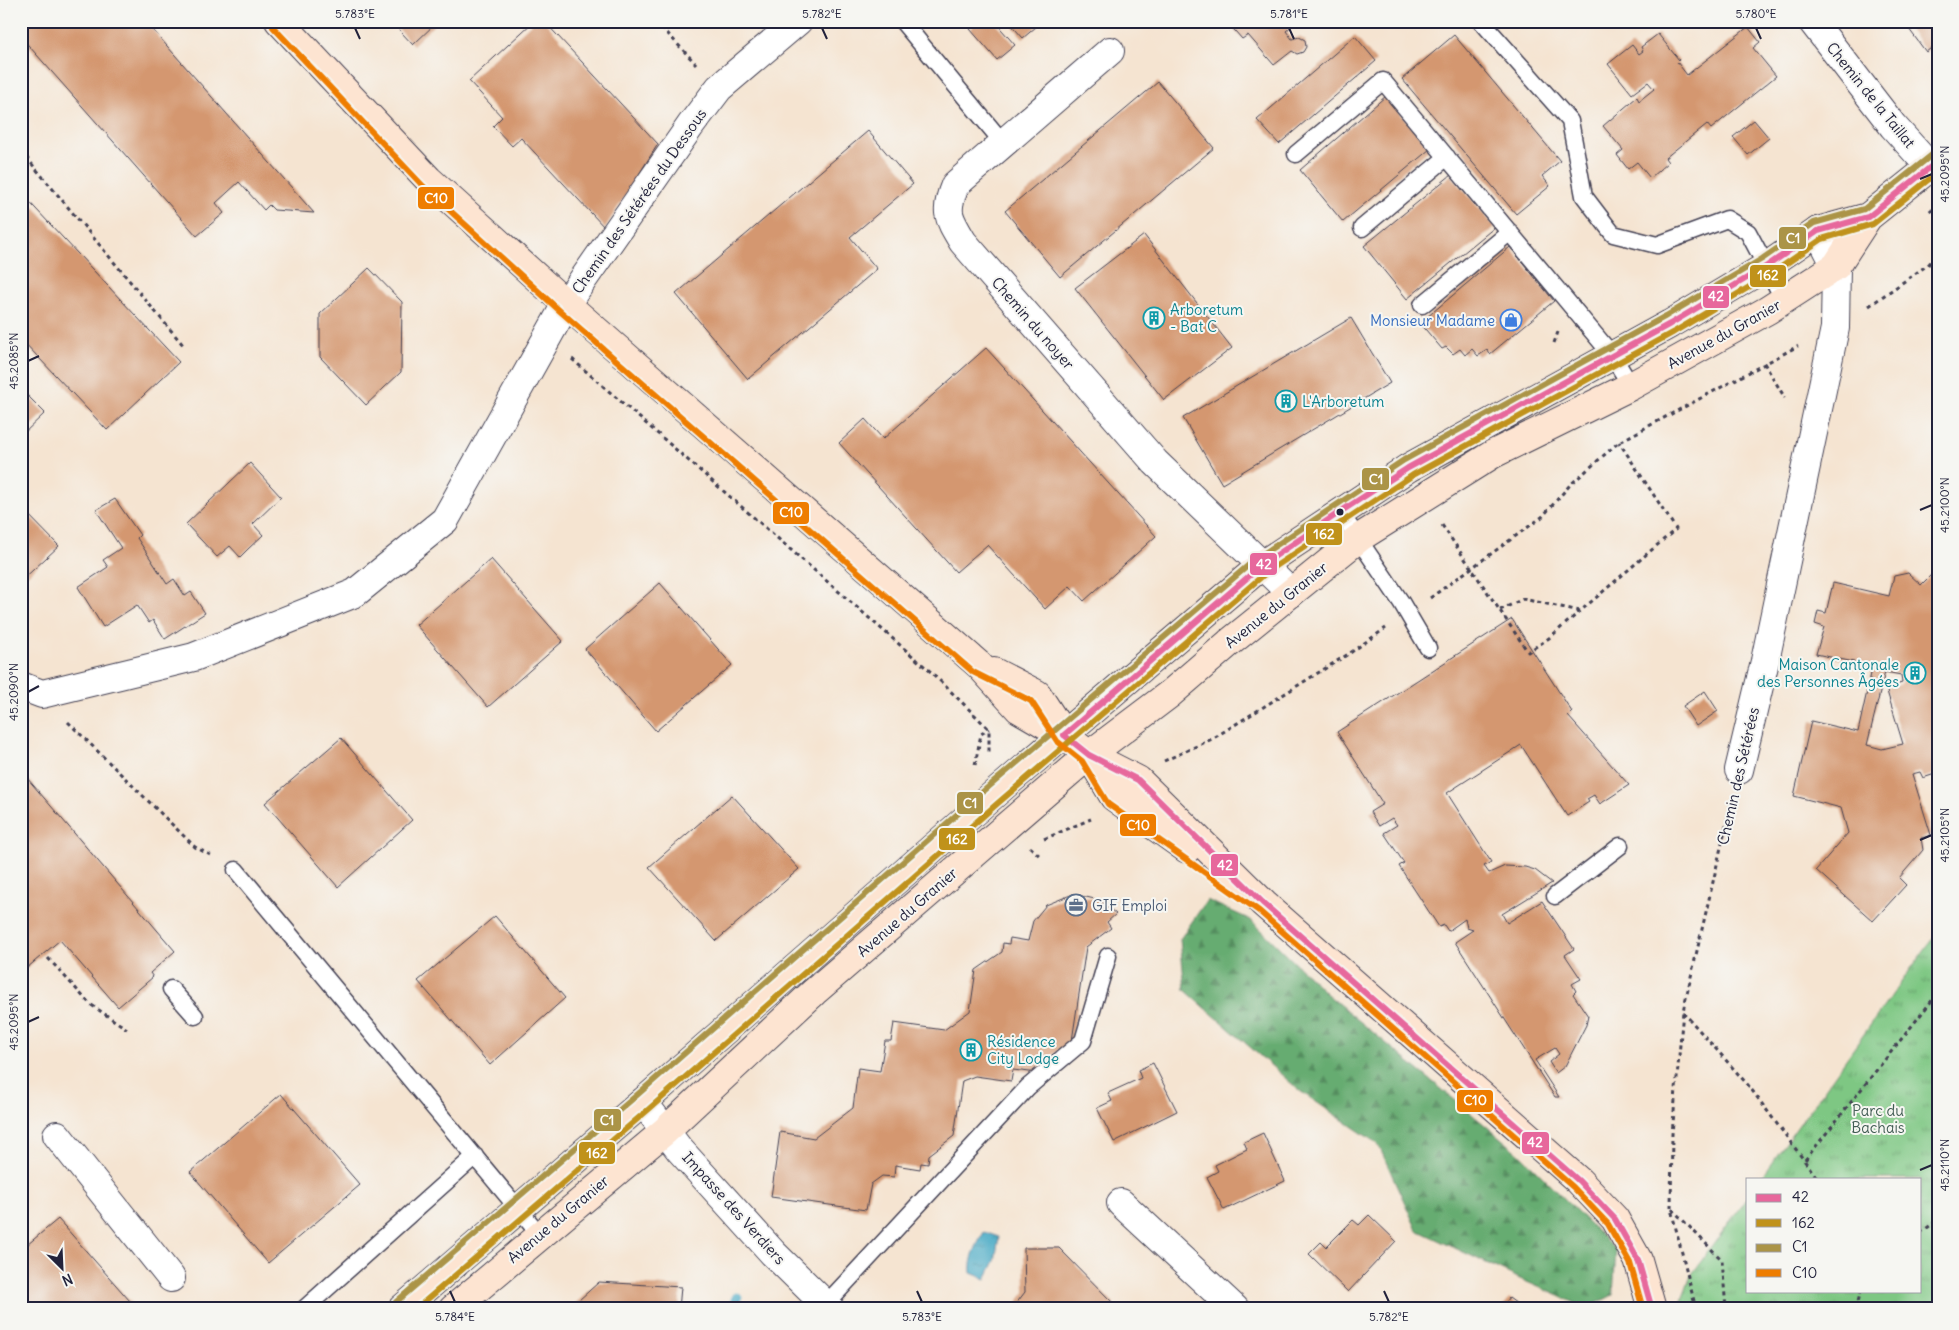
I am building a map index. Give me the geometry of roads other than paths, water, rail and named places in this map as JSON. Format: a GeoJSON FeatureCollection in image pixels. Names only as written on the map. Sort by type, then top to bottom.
{"type":"FeatureCollection","features":[{"type":"Feature","properties":{"kind":"street"},"geometry":{"type":"LineString","coordinates":[[279,21],[429,180],[566,304],[979,665],[1019,709],[1064,735],[1089,755],[1138,780],[1264,904],[1585,1188],[1615,1219],[1638,1260],[1652,1309]]}},
{"type":"Feature","properties":{"kind":"street","name":"Chemin des Sétérées du Dessous"},"geometry":{"type":"LineString","coordinates":[[32,690],[194,657],[355,593],[445,520],[566,304],[719,88],[798,21]]}},
{"type":"Feature","properties":{"kind":"street","name":"Chemin de la Taillat"},"geometry":{"type":"LineString","coordinates":[[1812,21],[1892,126],[1934,164]]}},
{"type":"Feature","properties":{"kind":"street","name":"Chemin du noyer"},"geometry":{"type":"LineString","coordinates":[[1110,51],[1004,144],[972,168],[955,185],[948,204],[952,223],[963,242],[1155,462],[1291,593]]}},
{"type":"Feature","properties":{"kind":"street"},"geometry":{"type":"LineString","coordinates":[[1868,217],[1934,164]]}},
{"type":"Feature","properties":{"kind":"street","name":"Avenue du Granier"},"geometry":{"type":"LineString","coordinates":[[402,1309],[520,1209],[1262,565],[1408,468],[1670,324],[1767,266],[1818,232],[1868,217]]}},
{"type":"Feature","properties":{"kind":"street","name":"Avenue du Granier"},"geometry":{"type":"LineString","coordinates":[[453,1309],[665,1131],[814,992],[1089,755],[1171,693],[1359,538],[1493,454],[1631,386],[1784,300],[1836,266],[1868,217]]}},
{"type":"Feature","properties":{"kind":"street","name":"Chemin des Sétérées"},"geometry":{"type":"LineString","coordinates":[[1739,770],[1765,661],[1835,328],[1836,266],[1818,232]]}},
{"type":"Feature","properties":{"kind":"street","name":"Impasse des Verdiers"},"geometry":{"type":"LineString","coordinates":[[643,1102],[665,1131],[773,1253],[828,1306]]}},
{"type":"Feature","properties":{"kind":"street"},"geometry":{"type":"LineString","coordinates":[[57,1135],[171,1278]]}},
{"type":"Feature","properties":{"kind":"street"},"geometry":{"type":"LineString","coordinates":[[1121,1203],[1235,1309]]}},
{"type":"Feature","properties":{"kind":"lane"},"geometry":{"type":"LineString","coordinates":[[902,21],[1004,144]]}},
{"type":"Feature","properties":{"kind":"lane"},"geometry":{"type":"LineString","coordinates":[[1481,21],[1570,121],[1584,196],[1613,234],[1657,245],[1727,219],[1748,232],[1784,300]]}},
{"type":"Feature","properties":{"kind":"lane"},"geometry":{"type":"LineString","coordinates":[[1296,154],[1384,81],[1612,355],[1631,386]]}},
{"type":"Feature","properties":{"kind":"lane"},"geometry":{"type":"LineString","coordinates":[[1362,228],[1448,157]]}},
{"type":"Feature","properties":{"kind":"lane"},"geometry":{"type":"LineString","coordinates":[[1422,305],[1510,232]]}},
{"type":"Feature","properties":{"kind":"lane"},"geometry":{"type":"LineString","coordinates":[[1340,512],[1408,613],[1428,648]]}},
{"type":"Feature","properties":{"kind":"lane"},"geometry":{"type":"LineString","coordinates":[[1555,896],[1620,846]]}},
{"type":"Feature","properties":{"kind":"lane"},"geometry":{"type":"LineString","coordinates":[[236,870],[540,1234]]}},
{"type":"Feature","properties":{"kind":"lane"},"geometry":{"type":"LineString","coordinates":[[828,1306],[1028,1087],[1083,1041],[1108,956]]}},
{"type":"Feature","properties":{"kind":"lane"},"geometry":{"type":"LineString","coordinates":[[171,989],[196,1016]]}},
{"type":"Feature","properties":{"kind":"lane"},"geometry":{"type":"LineString","coordinates":[[304,1309],[475,1156]]}},
{"type":"Feature","properties":{"kind":"water"},"geometry":{"type":"Polygon","coordinates":[[[984,1232],[999,1237],[995,1261],[986,1279],[971,1273],[971,1262],[974,1252],[984,1232]]]}},
{"type":"Feature","properties":{"kind":"waterway"},"geometry":{"type":"LineString","coordinates":[[732,1309],[737,1298]]}},
{"type":"Feature","properties":{"kind":"place","name":"Arboretum - Bat C"},"geometry":{"type":"Point","coordinates":[1154,318]}},
{"type":"Feature","properties":{"kind":"place","name":"Monsieur Madame"},"geometry":{"type":"Point","coordinates":[1511,320]}},
{"type":"Feature","properties":{"kind":"place","name":"L'Arboretum"},"geometry":{"type":"Point","coordinates":[1286,401]}},
{"type":"Feature","properties":{"kind":"place","name":"Maison Cantonale des Personnes Âgées"},"geometry":{"type":"Point","coordinates":[1915,673]}},
{"type":"Feature","properties":{"kind":"place","name":"GIF Emploi"},"geometry":{"type":"Point","coordinates":[1076,905]}},
{"type":"Feature","properties":{"kind":"place","name":"Résidence City Lodge"},"geometry":{"type":"Point","coordinates":[971,1050]}},
{"type":"Feature","properties":{"kind":"park label","name":"Parc du Bachais"},"geometry":{"type":"Point","coordinates":[1878,1118]}}]}
